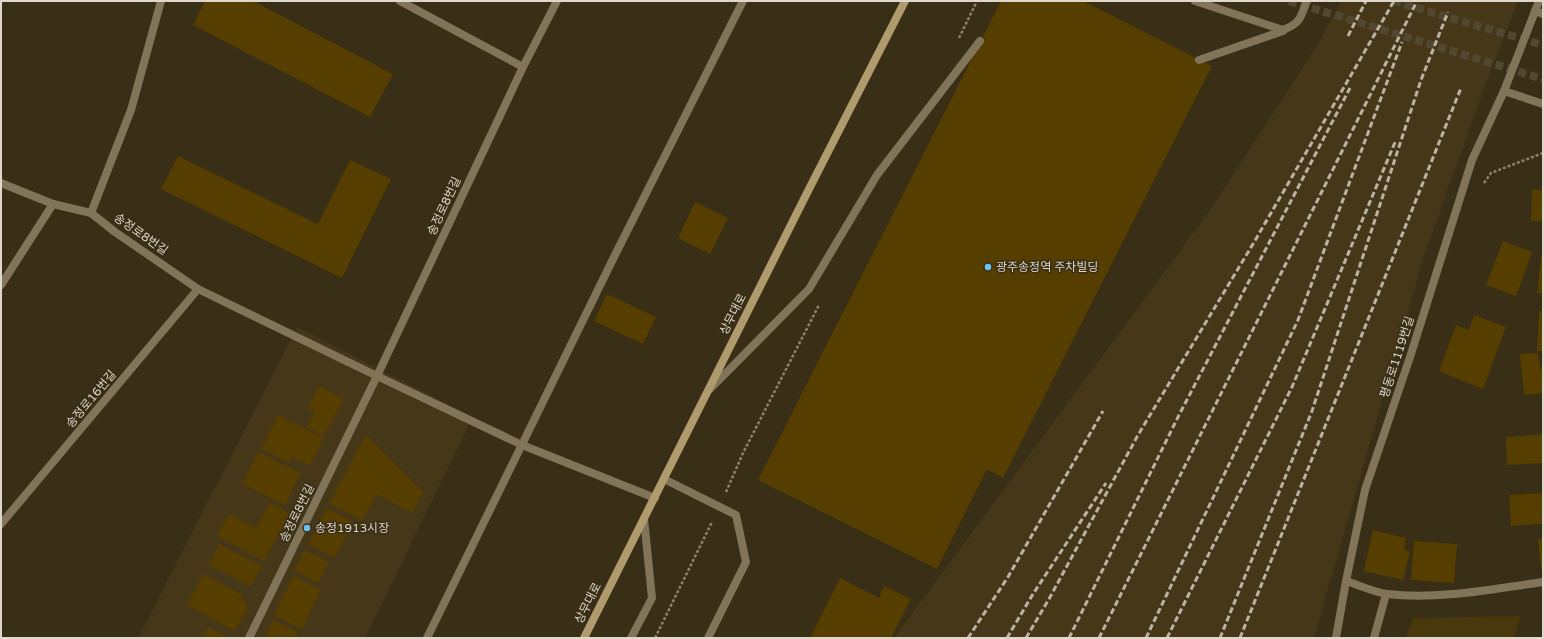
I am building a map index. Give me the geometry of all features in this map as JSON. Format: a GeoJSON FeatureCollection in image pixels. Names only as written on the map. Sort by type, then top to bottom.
{"type":"FeatureCollection","features":[{"type":"Feature","properties":{"kind":"main road","name":"상무대로"},"geometry":{"type":"LineString","coordinates":[[584,638],[905,1]]}},
{"type":"Feature","properties":{"kind":"street"},"geometry":{"type":"LineString","coordinates":[[1,183],[53,204],[91,213],[131,110],[161,1]]}},
{"type":"Feature","properties":{"kind":"street"},"geometry":{"type":"LineString","coordinates":[[400,1],[523,67]]}},
{"type":"Feature","properties":{"kind":"street","name":"송정로8번길"},"geometry":{"type":"LineString","coordinates":[[249,638],[377,376],[523,67],[557,1]]}},
{"type":"Feature","properties":{"kind":"street"},"geometry":{"type":"LineString","coordinates":[[427,638],[743,1]]}},
{"type":"Feature","properties":{"kind":"street"},"geometry":{"type":"LineString","coordinates":[[1195,1],[1283,30]]}},
{"type":"Feature","properties":{"kind":"street"},"geometry":{"type":"LineString","coordinates":[[1198,60],[1295,25],[1299,20],[1307,1]]}},
{"type":"Feature","properties":{"kind":"street","name":"평동로1119번길"},"geometry":{"type":"LineString","coordinates":[[1336,638],[1346,581],[1366,490],[1411,354],[1472,160],[1539,12],[1539,1]]}},
{"type":"Feature","properties":{"kind":"street"},"geometry":{"type":"LineString","coordinates":[[709,389],[809,289],[877,175],[980,42]]}},
{"type":"Feature","properties":{"kind":"street"},"geometry":{"type":"LineString","coordinates":[[1504,91],[1543,104]]}},
{"type":"Feature","properties":{"kind":"street"},"geometry":{"type":"LineString","coordinates":[[1,285],[53,204]]}},
{"type":"Feature","properties":{"kind":"street","name":"송정로8번길"},"geometry":{"type":"LineString","coordinates":[[91,213],[198,289],[377,376]]}},
{"type":"Feature","properties":{"kind":"street","name":"송정로16번길"},"geometry":{"type":"LineString","coordinates":[[1,524],[198,289]]}},
{"type":"Feature","properties":{"kind":"street"},"geometry":{"type":"LineString","coordinates":[[377,376],[522,444],[654,498]]}},
{"type":"Feature","properties":{"kind":"street"},"geometry":{"type":"LineString","coordinates":[[664,479],[736,515],[746,562],[708,638]]}},
{"type":"Feature","properties":{"kind":"street"},"geometry":{"type":"LineString","coordinates":[[631,638],[652,598],[644,519]]}},
{"type":"Feature","properties":{"kind":"street"},"geometry":{"type":"LineString","coordinates":[[1346,581],[1386,594],[1430,595],[1474,592],[1543,582]]}},
{"type":"Feature","properties":{"kind":"street"},"geometry":{"type":"LineString","coordinates":[[1374,638],[1386,594]]}},
{"type":"Feature","properties":{"kind":"path"},"geometry":{"type":"LineString","coordinates":[[1482,186],[1491,173],[1543,153]]}},
{"type":"Feature","properties":{"kind":"path"},"geometry":{"type":"LineString","coordinates":[[655,638],[720,507],[743,453],[810,320]]}},
{"type":"Feature","properties":{"kind":"shaded area"},"geometry":{"type":"Polygon","coordinates":[[[1341,1],[1518,1],[1484,89],[1424,256],[1314,638],[894,638],[1208,213],[1320,41],[1341,1]]]}},
{"type":"Feature","properties":{"kind":"shaded area","name":"송정1913시장"},"geometry":{"type":"Polygon","coordinates":[[[297,327],[473,417],[365,638],[138,638],[297,327]]]}},
{"type":"Feature","properties":{"kind":"shaded area"},"geometry":{"type":"Polygon","coordinates":[[[1521,616],[1513,638],[1406,638],[1413,618],[1521,616]]]}},
{"type":"Feature","properties":{"kind":"building"},"geometry":{"type":"Polygon","coordinates":[[[205,1],[253,1],[393,74],[370,117],[193,25],[205,1]]]}},
{"type":"Feature","properties":{"kind":"building","name":"광주송정역 주차빌딩"},"geometry":{"type":"Polygon","coordinates":[[[1001,1],[1083,1],[1212,66],[1003,478],[987,469],[937,569],[758,480],[1001,1]]]}},
{"type":"Feature","properties":{"kind":"building"},"geometry":{"type":"Polygon","coordinates":[[[178,156],[318,224],[350,160],[391,179],[342,278],[161,189],[178,156]]]}},
{"type":"Feature","properties":{"kind":"building"},"geometry":{"type":"Polygon","coordinates":[[[1532,190],[1543,190],[1543,221],[1531,221],[1532,190]]]}},
{"type":"Feature","properties":{"kind":"building"},"geometry":{"type":"Polygon","coordinates":[[[695,202],[728,218],[710,254],[678,238],[695,202]]]}},
{"type":"Feature","properties":{"kind":"building"},"geometry":{"type":"Polygon","coordinates":[[[1503,241],[1532,252],[1516,296],[1486,285],[1503,241]]]}},
{"type":"Feature","properties":{"kind":"building"},"geometry":{"type":"Polygon","coordinates":[[[1541,257],[1543,257],[1543,294],[1537,293],[1541,257]]]}},
{"type":"Feature","properties":{"kind":"building"},"geometry":{"type":"Polygon","coordinates":[[[607,294],[656,317],[643,344],[594,321],[607,294]]]}},
{"type":"Feature","properties":{"kind":"building"},"geometry":{"type":"Polygon","coordinates":[[[1539,311],[1543,311],[1543,351],[1537,351],[1539,311]]]}},
{"type":"Feature","properties":{"kind":"building"},"geometry":{"type":"Polygon","coordinates":[[[1474,315],[1506,327],[1483,389],[1439,371],[1456,325],[1469,330],[1474,315]]]}},
{"type":"Feature","properties":{"kind":"building"},"geometry":{"type":"Polygon","coordinates":[[[1538,353],[1540,369],[1543,369],[1543,393],[1524,395],[1520,354],[1538,353]]]}},
{"type":"Feature","properties":{"kind":"building"},"geometry":{"type":"Polygon","coordinates":[[[319,386],[344,399],[324,436],[307,427],[315,412],[307,409],[319,386]]]}},
{"type":"Feature","properties":{"kind":"building"},"geometry":{"type":"Polygon","coordinates":[[[278,415],[324,438],[310,466],[292,457],[289,463],[261,449],[278,415]]]}},
{"type":"Feature","properties":{"kind":"building"},"geometry":{"type":"Polygon","coordinates":[[[1543,434],[1543,463],[1507,465],[1506,437],[1543,434]]]}},
{"type":"Feature","properties":{"kind":"building"},"geometry":{"type":"Polygon","coordinates":[[[366,435],[423,492],[412,513],[377,494],[362,521],[329,503],[366,435]]]}},
{"type":"Feature","properties":{"kind":"building"},"geometry":{"type":"Polygon","coordinates":[[[258,452],[301,473],[285,505],[242,484],[258,452]]]}},
{"type":"Feature","properties":{"kind":"building"},"geometry":{"type":"Polygon","coordinates":[[[1543,493],[1543,524],[1511,526],[1509,495],[1543,493]]]}},
{"type":"Feature","properties":{"kind":"building"},"geometry":{"type":"Polygon","coordinates":[[[270,503],[290,513],[264,561],[217,536],[229,514],[256,528],[270,503]]]}},
{"type":"Feature","properties":{"kind":"building"},"geometry":{"type":"Polygon","coordinates":[[[327,508],[353,522],[334,558],[308,544],[327,508]]]}},
{"type":"Feature","properties":{"kind":"building"},"geometry":{"type":"Polygon","coordinates":[[[1373,530],[1406,538],[1404,550],[1410,551],[1403,580],[1364,571],[1373,530]]]}},
{"type":"Feature","properties":{"kind":"building"},"geometry":{"type":"Polygon","coordinates":[[[1538,539],[1543,539],[1543,570],[1541,570],[1538,539]]]}},
{"type":"Feature","properties":{"kind":"building"},"geometry":{"type":"Polygon","coordinates":[[[1414,541],[1457,544],[1454,583],[1411,580],[1414,541]]]}},
{"type":"Feature","properties":{"kind":"building"},"geometry":{"type":"Polygon","coordinates":[[[219,544],[262,566],[251,586],[209,565],[219,544]]]}},
{"type":"Feature","properties":{"kind":"building"},"geometry":{"type":"Polygon","coordinates":[[[305,550],[329,562],[318,583],[294,570],[305,550]]]}},
{"type":"Feature","properties":{"kind":"building"},"geometry":{"type":"Polygon","coordinates":[[[203,574],[241,594],[248,608],[235,631],[187,605],[203,574]]]}},
{"type":"Feature","properties":{"kind":"building"},"geometry":{"type":"Polygon","coordinates":[[[293,576],[321,590],[302,629],[274,615],[293,576]]]}},
{"type":"Feature","properties":{"kind":"building"},"geometry":{"type":"Polygon","coordinates":[[[840,578],[879,598],[884,586],[911,599],[891,638],[810,638],[840,578]]]}},
{"type":"Feature","properties":{"kind":"building"},"geometry":{"type":"Polygon","coordinates":[[[273,620],[298,632],[295,638],[265,638],[273,620]]]}},
{"type":"Feature","properties":{"kind":"building"},"geometry":{"type":"Polygon","coordinates":[[[209,627],[229,638],[203,638],[209,627]]]}},
{"type":"Feature","properties":{"kind":"tunnel"},"geometry":{"type":"LineString","coordinates":[[1289,1],[1543,79]]}},
{"type":"Feature","properties":{"kind":"tunnel"},"geometry":{"type":"LineString","coordinates":[[1393,1],[1543,45]]}},
{"type":"Feature","properties":{"kind":"railway"},"geometry":{"type":"LineString","coordinates":[[1348,36],[1366,1]]}},
{"type":"Feature","properties":{"kind":"railway"},"geometry":{"type":"LineString","coordinates":[[1026,638],[1049,599],[1138,435],[1253,244],[1394,1]]}},
{"type":"Feature","properties":{"kind":"railway"},"geometry":{"type":"LineString","coordinates":[[1099,638],[1417,1]]}},
{"type":"Feature","properties":{"kind":"railway"},"geometry":{"type":"LineString","coordinates":[[1220,638],[1312,411],[1421,80],[1448,12]]}},
{"type":"Feature","properties":{"kind":"railway"},"geometry":{"type":"LineString","coordinates":[[1146,638],[1298,320],[1402,42]]}},
{"type":"Feature","properties":{"kind":"railway"},"geometry":{"type":"LineString","coordinates":[[1069,638],[1179,415],[1350,88]]}},
{"type":"Feature","properties":{"kind":"railway"},"geometry":{"type":"LineString","coordinates":[[1240,638],[1461,88]]}},
{"type":"Feature","properties":{"kind":"railway"},"geometry":{"type":"LineString","coordinates":[[1167,638],[1292,387],[1396,140]]}},
{"type":"Feature","properties":{"kind":"railway"},"geometry":{"type":"LineString","coordinates":[[968,638],[1008,577],[1103,411]]}},
{"type":"Feature","properties":{"kind":"railway"},"geometry":{"type":"LineString","coordinates":[[1007,638],[1033,594],[1106,483]]}},
{"type":"Feature","properties":{"kind":"place","name":"광주송정역 주차빌딩"},"geometry":{"type":"Point","coordinates":[988,267]}},
{"type":"Feature","properties":{"kind":"place","name":"송정1913시장"},"geometry":{"type":"Point","coordinates":[307,528]}}]}
